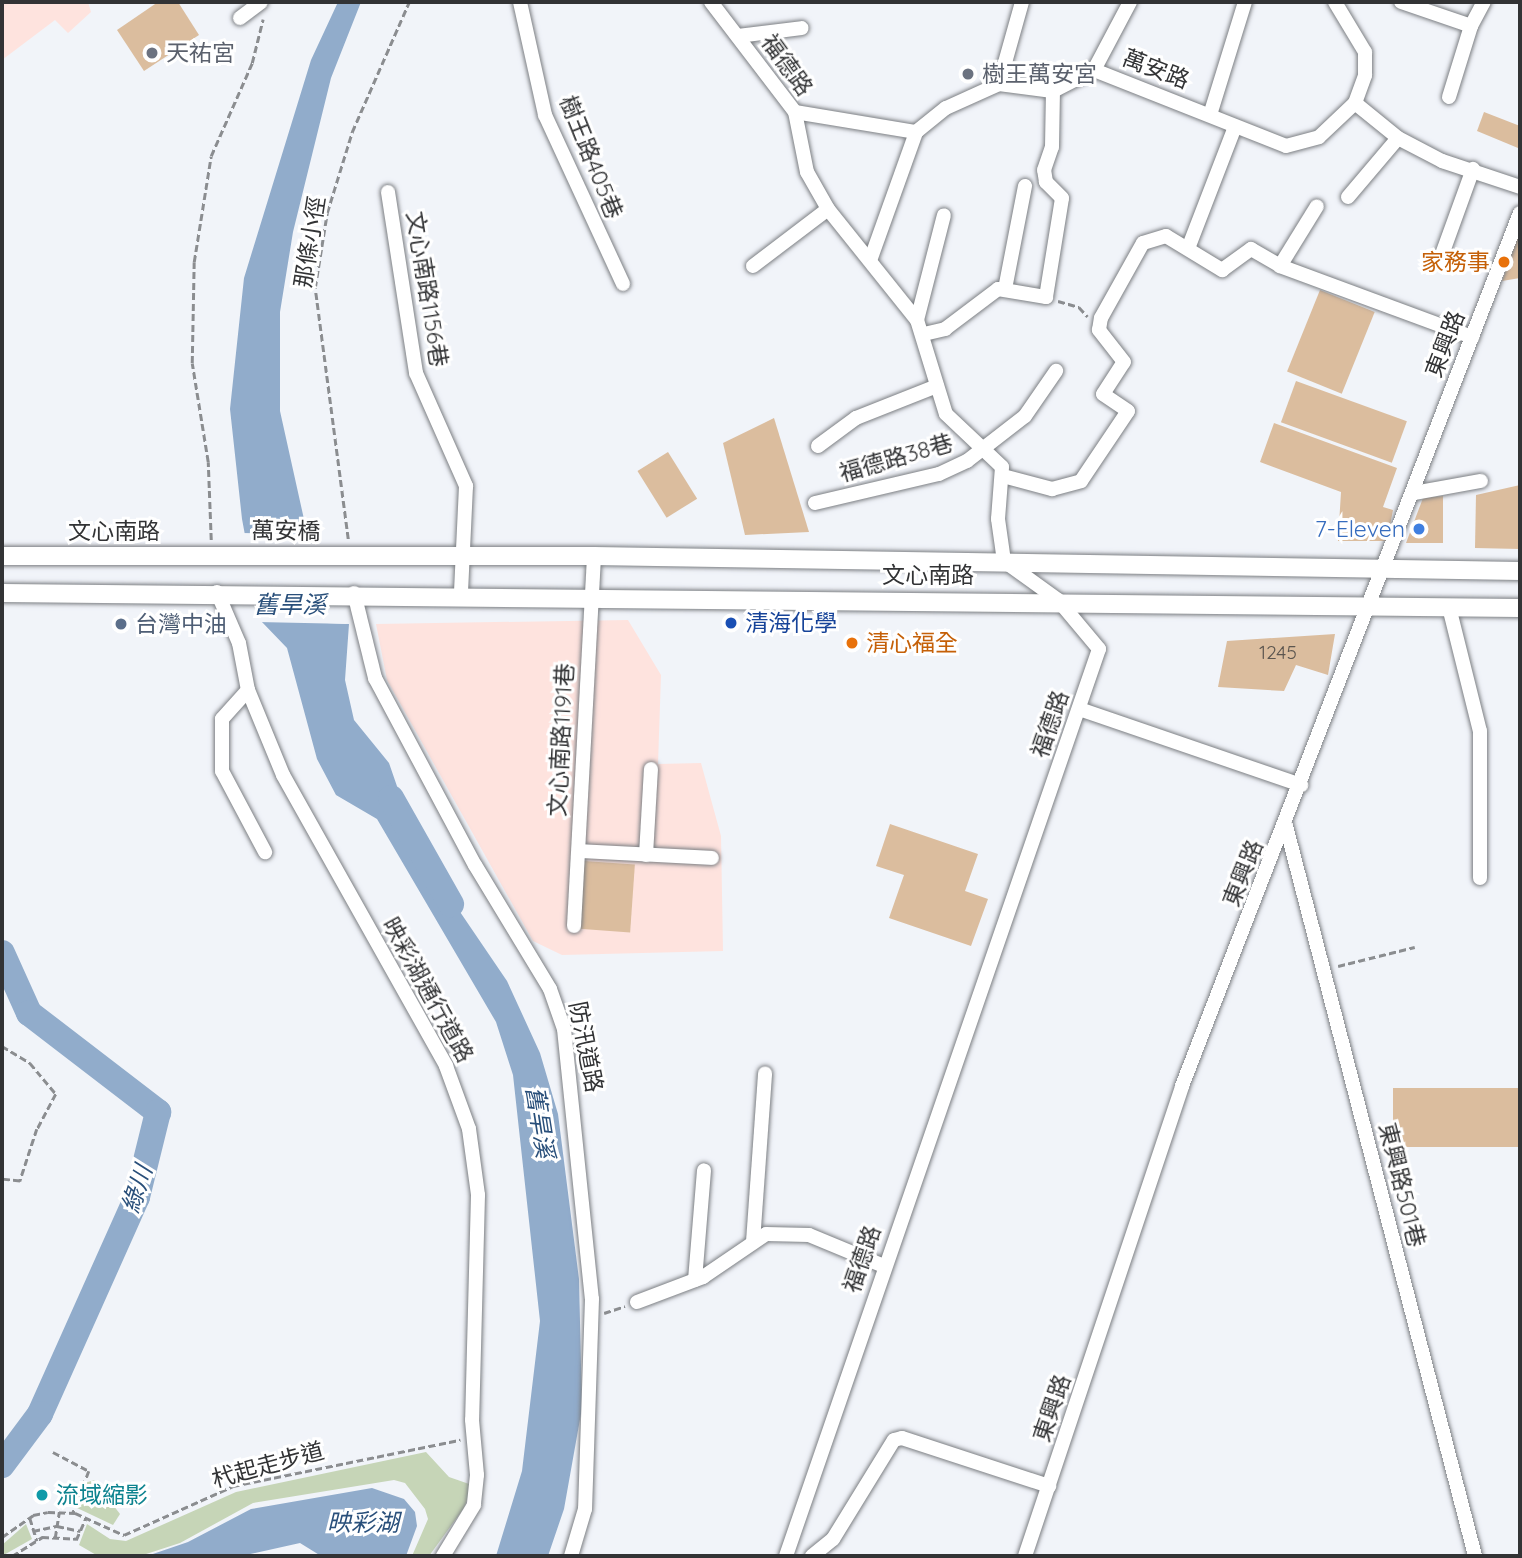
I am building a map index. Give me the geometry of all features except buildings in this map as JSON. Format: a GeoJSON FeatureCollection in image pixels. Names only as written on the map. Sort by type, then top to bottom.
{"type":"FeatureCollection","features":[{"type":"Feature","properties":{"kind":"main road","name":"萬安橋"},"geometry":{"type":"LineString","coordinates":[[227,555],[346,549]]}},
{"type":"Feature","properties":{"kind":"main road","name":"文心南路"},"geometry":{"type":"LineString","coordinates":[[346,549],[461,555],[1004,561],[1520,571]]}},
{"type":"Feature","properties":{"kind":"main road","name":"文心南路"},"geometry":{"type":"LineString","coordinates":[[2,556],[227,555]]}},
{"type":"Feature","properties":{"kind":"main road","name":"文心南路"},"geometry":{"type":"LineString","coordinates":[[221,592],[1058,600],[1520,608]]}},
{"type":"Feature","properties":{"kind":"main road"},"geometry":{"type":"LineString","coordinates":[[2,593],[221,592]]}},
{"type":"Feature","properties":{"kind":"street"},"geometry":{"type":"LineString","coordinates":[[240,18],[262,2]]}},
{"type":"Feature","properties":{"kind":"street"},"geometry":{"type":"LineString","coordinates":[[262,2],[263,19]]}},
{"type":"Feature","properties":{"kind":"street","name":"樹王路405巷"},"geometry":{"type":"LineString","coordinates":[[520,2],[545,115],[623,284]]}},
{"type":"Feature","properties":{"kind":"street","name":"福德路"},"geometry":{"type":"LineString","coordinates":[[711,2],[795,112],[807,172],[828,209],[871,258],[917,320],[924,334],[946,414],[987,450],[1003,476]]}},
{"type":"Feature","properties":{"kind":"street"},"geometry":{"type":"LineString","coordinates":[[999,85],[1022,2]]}},
{"type":"Feature","properties":{"kind":"street"},"geometry":{"type":"LineString","coordinates":[[1094,70],[1130,2]]}},
{"type":"Feature","properties":{"kind":"street"},"geometry":{"type":"LineString","coordinates":[[1210,115],[1245,2]]}},
{"type":"Feature","properties":{"kind":"street","name":"萬安路"},"geometry":{"type":"LineString","coordinates":[[1054,90],[1094,70],[1286,146],[1301,145],[1319,137],[1355,103],[1365,75],[1365,52],[1335,2]]}},
{"type":"Feature","properties":{"kind":"street"},"geometry":{"type":"LineString","coordinates":[[1401,2],[1472,26]]}},
{"type":"Feature","properties":{"kind":"street"},"geometry":{"type":"LineString","coordinates":[[1448,97],[1472,26],[1484,2]]}},
{"type":"Feature","properties":{"kind":"street"},"geometry":{"type":"LineString","coordinates":[[738,36],[802,28]]}},
{"type":"Feature","properties":{"kind":"street"},"geometry":{"type":"LineString","coordinates":[[871,258],[916,132],[946,108],[999,85],[1054,90],[1052,147],[1044,170],[1046,182],[1062,198],[1046,297],[1005,289],[945,328],[924,334]]}},
{"type":"Feature","properties":{"kind":"street"},"geometry":{"type":"LineString","coordinates":[[1355,103],[1398,138],[1442,161],[1474,169],[1520,187]]}},
{"type":"Feature","properties":{"kind":"street"},"geometry":{"type":"LineString","coordinates":[[795,112],[916,132]]}},
{"type":"Feature","properties":{"kind":"street"},"geometry":{"type":"LineString","coordinates":[[1189,246],[1235,127]]}},
{"type":"Feature","properties":{"kind":"street"},"geometry":{"type":"LineString","coordinates":[[1349,197],[1398,138]]}},
{"type":"Feature","properties":{"kind":"street"},"geometry":{"type":"LineString","coordinates":[[1440,260],[1474,169]]}},
{"type":"Feature","properties":{"kind":"street"},"geometry":{"type":"LineString","coordinates":[[1005,289],[1025,186]]}},
{"type":"Feature","properties":{"kind":"street","name":"文心南路1156巷"},"geometry":{"type":"LineString","coordinates":[[388,192],[416,373],[466,486],[461,594]]}},
{"type":"Feature","properties":{"kind":"street"},"geometry":{"type":"LineString","coordinates":[[1280,266],[1317,206]]}},
{"type":"Feature","properties":{"kind":"street"},"geometry":{"type":"LineString","coordinates":[[752,266],[828,209]]}},
{"type":"Feature","properties":{"kind":"street","name":"東興路"},"geometry":{"type":"LineString","coordinates":[[1025,1556],[1182,1086],[1371,606],[1520,213]]}},
{"type":"Feature","properties":{"kind":"street"},"geometry":{"type":"LineString","coordinates":[[917,320],[944,215]]}},
{"type":"Feature","properties":{"kind":"street"},"geometry":{"type":"LineString","coordinates":[[1004,561],[998,519],[1003,476],[1052,489],[1081,481],[1128,411],[1103,394],[1124,362],[1099,330],[1143,243],[1166,236],[1189,246],[1222,270],[1251,249],[1280,266],[1472,337]]}},
{"type":"Feature","properties":{"kind":"street","name":"福德路38巷"},"geometry":{"type":"LineString","coordinates":[[815,503],[939,474],[987,450],[1025,416],[1056,371]]}},
{"type":"Feature","properties":{"kind":"street"},"geometry":{"type":"LineString","coordinates":[[818,446],[856,418],[937,386]]}},
{"type":"Feature","properties":{"kind":"street"},"geometry":{"type":"LineString","coordinates":[[1414,493],[1482,481]]}},
{"type":"Feature","properties":{"kind":"street","name":"文心南路1191巷"},"geometry":{"type":"LineString","coordinates":[[574,926],[594,556]]}},
{"type":"Feature","properties":{"kind":"street","name":"福德路"},"geometry":{"type":"LineString","coordinates":[[786,1556],[1099,649],[1058,600],[1004,561]]}},
{"type":"Feature","properties":{"kind":"street","name":"映彩湖通行道路"},"geometry":{"type":"LineString","coordinates":[[221,592],[239,643],[248,690],[283,775],[441,1055],[469,1129],[478,1195],[472,1420],[476,1440],[474,1506],[443,1556]]}},
{"type":"Feature","properties":{"kind":"street","name":"防汛道路"},"geometry":{"type":"LineString","coordinates":[[354,593],[375,678],[475,865],[550,989],[564,1029],[584,1190],[592,1317],[585,1509],[571,1556]]}},
{"type":"Feature","properties":{"kind":"street"},"geometry":{"type":"LineString","coordinates":[[1449,607],[1480,731],[1480,878]]}},
{"type":"Feature","properties":{"kind":"street"},"geometry":{"type":"LineString","coordinates":[[248,690],[222,719],[222,771],[265,852]]}},
{"type":"Feature","properties":{"kind":"street"},"geometry":{"type":"LineString","coordinates":[[1080,709],[1301,785]]}},
{"type":"Feature","properties":{"kind":"street"},"geometry":{"type":"LineString","coordinates":[[646,855],[651,769]]}},
{"type":"Feature","properties":{"kind":"street","name":"東興路501巷"},"geometry":{"type":"LineString","coordinates":[[1286,825],[1475,1556]]}},
{"type":"Feature","properties":{"kind":"street"},"geometry":{"type":"LineString","coordinates":[[579,851],[712,858]]}},
{"type":"Feature","properties":{"kind":"street"},"geometry":{"type":"LineString","coordinates":[[753,1242],[765,1073]]}},
{"type":"Feature","properties":{"kind":"street"},"geometry":{"type":"LineString","coordinates":[[695,1280],[704,1170]]}},
{"type":"Feature","properties":{"kind":"street"},"geometry":{"type":"LineString","coordinates":[[637,1302],[695,1280],[766,1234],[809,1235],[884,1266]]}},
{"type":"Feature","properties":{"kind":"street"},"geometry":{"type":"LineString","coordinates":[[813,1556],[833,1539],[894,1440],[902,1438],[1049,1486]]}},
{"type":"Feature","properties":{"kind":"path","name":"那條小徑"},"geometry":{"type":"LineString","coordinates":[[346,549],[315,288],[327,213],[352,132],[409,2]]}},
{"type":"Feature","properties":{"kind":"path"},"geometry":{"type":"LineString","coordinates":[[211,540],[208,463],[192,363],[194,262],[211,156],[252,63],[263,19]]}},
{"type":"Feature","properties":{"kind":"path"},"geometry":{"type":"LineString","coordinates":[[1046,297],[1079,307],[1099,330]]}},
{"type":"Feature","properties":{"kind":"path"},"geometry":{"type":"LineString","coordinates":[[1324,970],[1415,947]]}},
{"type":"Feature","properties":{"kind":"path"},"geometry":{"type":"LineString","coordinates":[[2,1046],[30,1063],[56,1094],[37,1129],[20,1181],[2,1179]]}},
{"type":"Feature","properties":{"kind":"path"},"geometry":{"type":"LineString","coordinates":[[592,1317],[637,1302]]}},
{"type":"Feature","properties":{"kind":"path","name":"杙起走步道"},"geometry":{"type":"LineString","coordinates":[[2,1537],[30,1518],[59,1512],[73,1513],[124,1535],[233,1486],[416,1445],[476,1440]]}},
{"type":"Feature","properties":{"kind":"path"},"geometry":{"type":"LineString","coordinates":[[53,1452],[89,1471],[73,1513]]}},
{"type":"Feature","properties":{"kind":"path"},"geometry":{"type":"LineString","coordinates":[[55,1537],[59,1512]]}},
{"type":"Feature","properties":{"kind":"path"},"geometry":{"type":"LineString","coordinates":[[30,1518],[35,1540]]}},
{"type":"Feature","properties":{"kind":"path"},"geometry":{"type":"LineString","coordinates":[[12,1556],[35,1540],[55,1537],[76,1539],[86,1518]]}},
{"type":"Feature","properties":{"kind":"path"},"geometry":{"type":"LineString","coordinates":[[33,1531],[57,1526],[80,1531]]}},
{"type":"Feature","properties":{"kind":"shaded area"},"geometry":{"type":"Polygon","coordinates":[[[2,2],[88,2],[91,12],[68,33],[55,20],[2,60],[2,2]]]}},
{"type":"Feature","properties":{"kind":"shaded area"},"geometry":{"type":"Polygon","coordinates":[[[628,620],[661,675],[658,764],[701,763],[721,836],[723,951],[562,955],[533,941],[387,680],[376,624],[628,620]]]}},
{"type":"Feature","properties":{"kind":"green space"},"geometry":{"type":"Polygon","coordinates":[[[426,1452],[449,1477],[472,1485],[464,1508],[429,1556],[412,1556],[428,1519],[425,1509],[405,1483],[394,1480],[253,1503],[180,1543],[140,1556],[98,1556],[79,1545],[87,1524],[110,1539],[126,1541],[236,1492],[426,1452]]]}},
{"type":"Feature","properties":{"kind":"green space"},"geometry":{"type":"Polygon","coordinates":[[[94,1480],[120,1514],[113,1525],[75,1507],[85,1483],[94,1480]]]}},
{"type":"Feature","properties":{"kind":"green space"},"geometry":{"type":"Polygon","coordinates":[[[26,1524],[32,1539],[2,1556],[2,1545],[26,1524]]]}},
{"type":"Feature","properties":{"kind":"water","name":"舊旱溪"},"geometry":{"type":"Polygon","coordinates":[[[338,2],[361,2],[331,78],[293,232],[280,312],[280,411],[327,623],[349,624],[345,680],[354,720],[389,763],[420,853],[507,981],[540,1053],[558,1114],[579,1279],[582,1408],[564,1509],[548,1556],[496,1556],[522,1471],[540,1321],[513,1075],[496,1022],[377,819],[336,795],[317,759],[287,648],[261,621],[242,519],[230,409],[244,278],[311,60],[338,2]]]}},
{"type":"Feature","properties":{"kind":"water","name":"映彩湖"},"geometry":{"type":"Polygon","coordinates":[[[372,1488],[404,1499],[415,1512],[417,1526],[406,1556],[321,1556],[300,1543],[241,1556],[147,1556],[188,1542],[251,1509],[372,1488]]]}},
{"type":"Feature","properties":{"kind":"pier"},"geometry":{"type":"Polygon","coordinates":[[[241,533],[308,534],[330,620],[351,624],[258,622],[241,533]]]}},
{"type":"Feature","properties":{"kind":"waterway","name":"舊旱溪"},"geometry":{"type":"LineString","coordinates":[[391,798],[451,904]]}},
{"type":"Feature","properties":{"kind":"waterway","name":"綠川"},"geometry":{"type":"LineString","coordinates":[[2,953],[29,1013],[158,1112],[137,1197],[40,1414],[2,1465]]}},
{"type":"Feature","properties":{"kind":"place","name":"天祐宮"},"geometry":{"type":"Point","coordinates":[152,53]}},
{"type":"Feature","properties":{"kind":"place","name":"樹王萬安宮"},"geometry":{"type":"Point","coordinates":[968,74]}},
{"type":"Feature","properties":{"kind":"place","name":"家務事"},"geometry":{"type":"Point","coordinates":[1504,262]}},
{"type":"Feature","properties":{"kind":"place","name":"7-Eleven"},"geometry":{"type":"Point","coordinates":[1419,529]}},
{"type":"Feature","properties":{"kind":"place","name":"清海化學"},"geometry":{"type":"Point","coordinates":[731,623]}},
{"type":"Feature","properties":{"kind":"place","name":"台灣中油"},"geometry":{"type":"Point","coordinates":[121,624]}},
{"type":"Feature","properties":{"kind":"place","name":"清心福全"},"geometry":{"type":"Point","coordinates":[852,643]}},
{"type":"Feature","properties":{"kind":"place","name":"流域縮影"},"geometry":{"type":"Point","coordinates":[42,1495]}}]}
